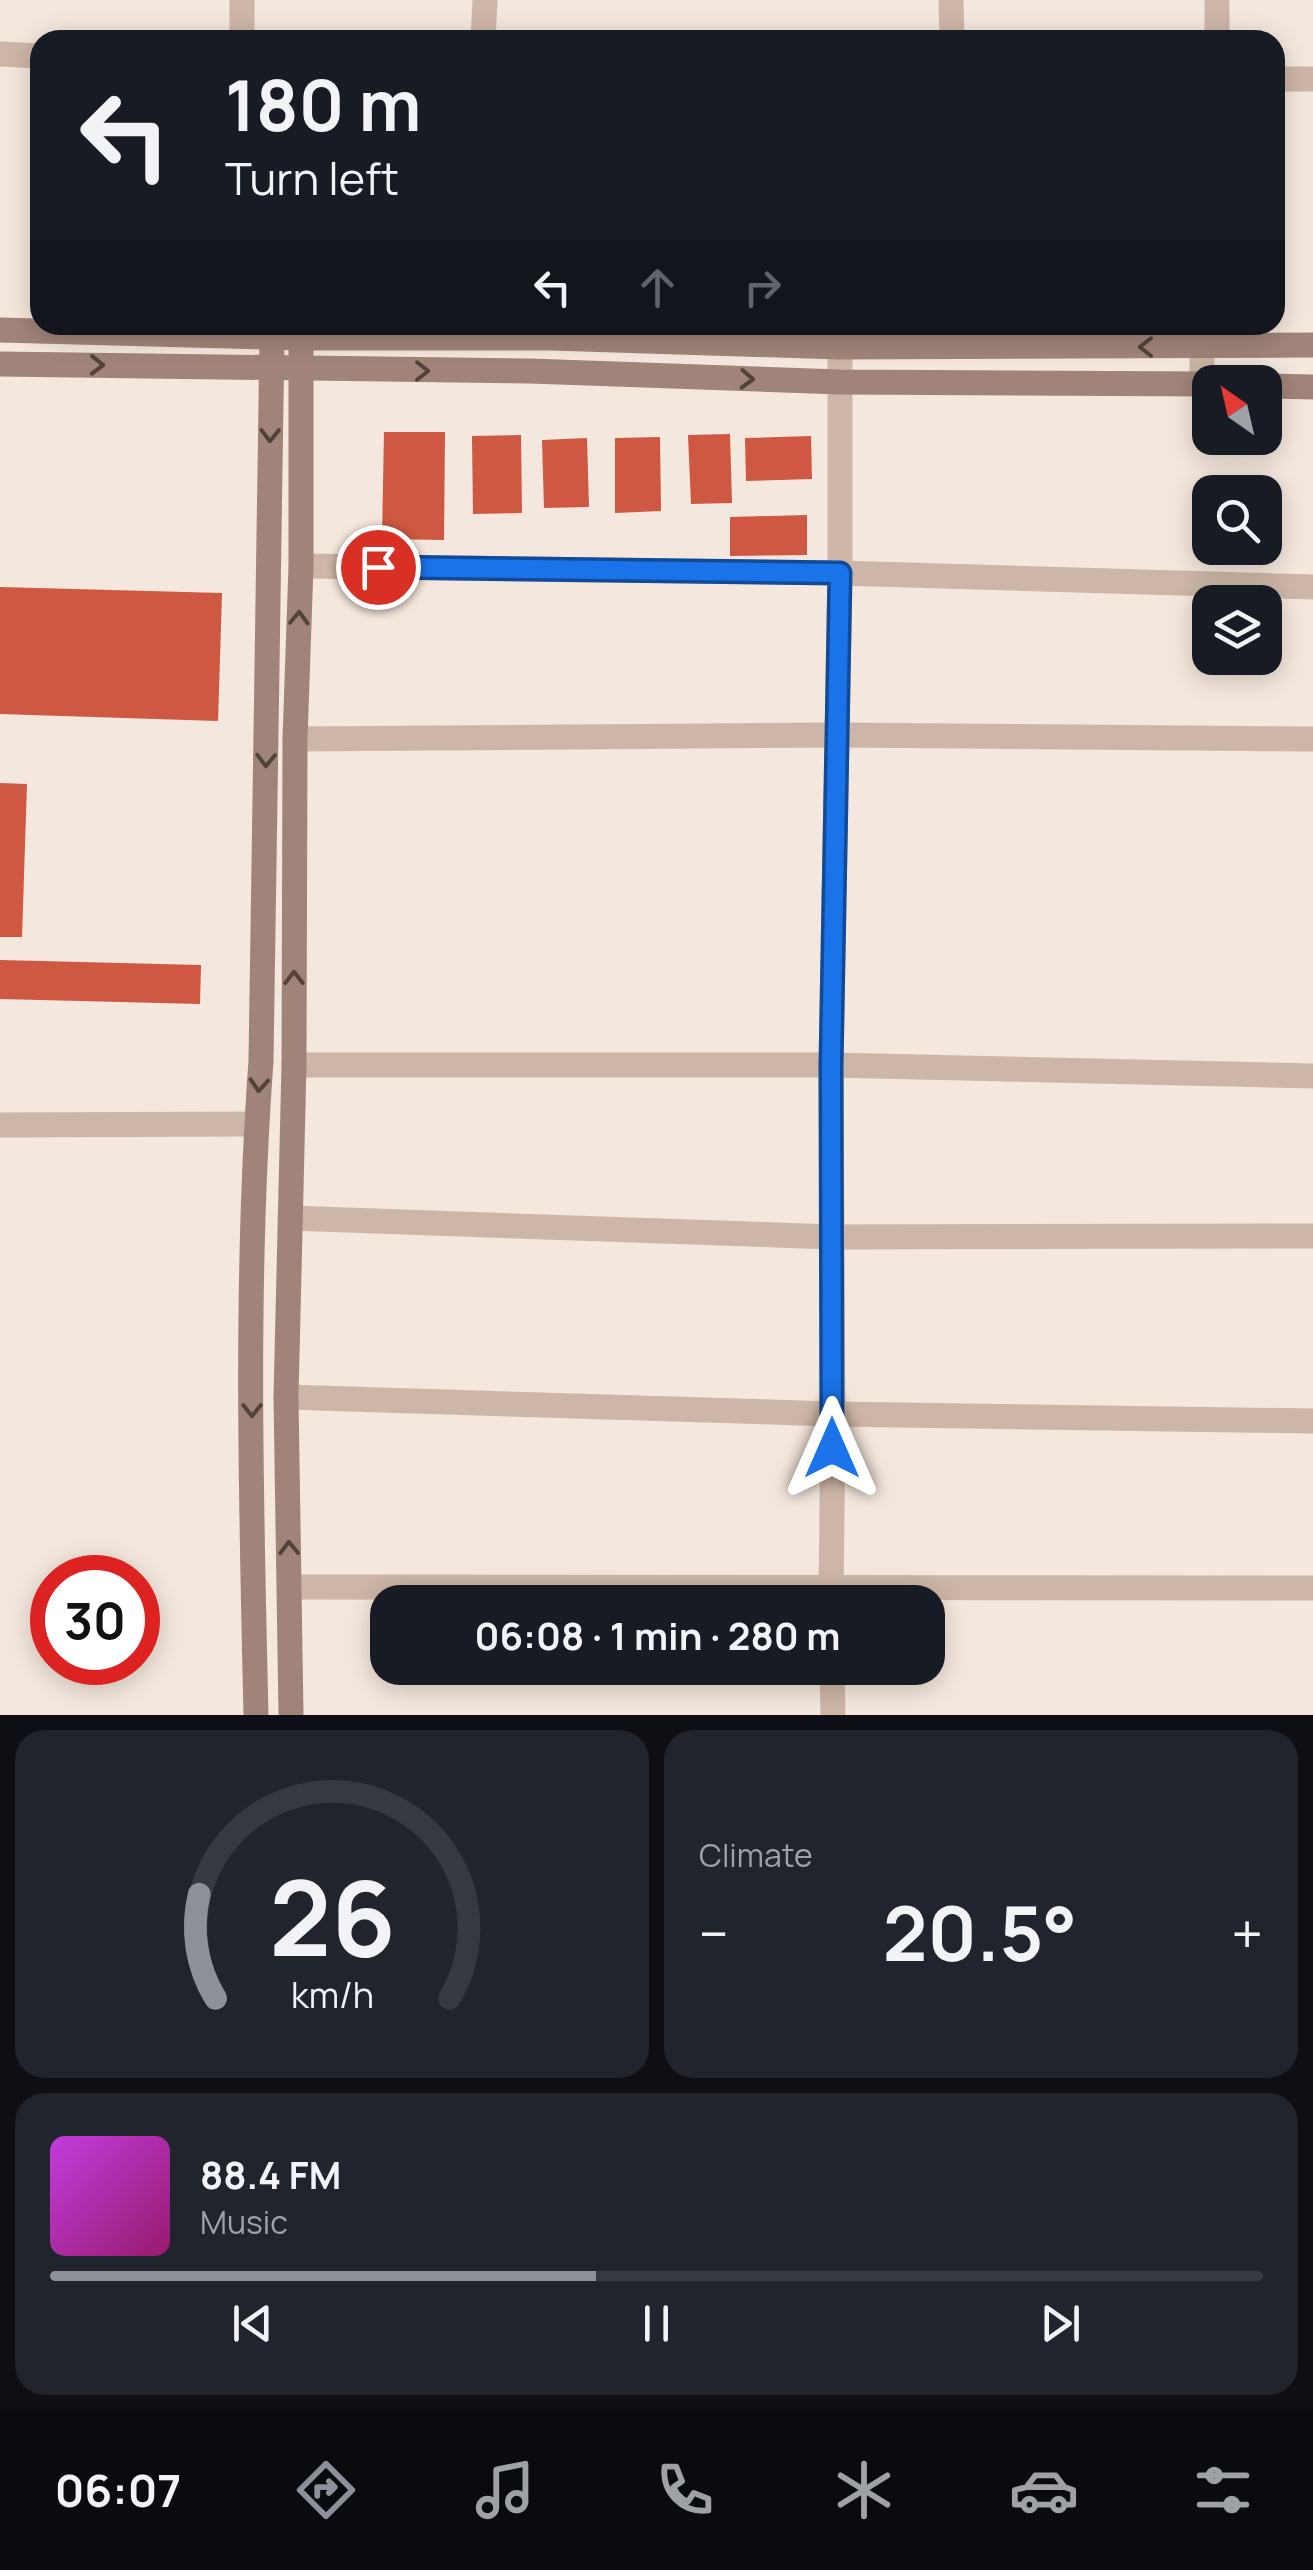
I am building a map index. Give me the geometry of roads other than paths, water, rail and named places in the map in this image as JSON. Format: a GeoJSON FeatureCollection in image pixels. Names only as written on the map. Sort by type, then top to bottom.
{"type":"FeatureCollection","features":[{"type":"Feature","properties":{"kind":"street"},"geometry":{"type":"LineString","coordinates":[[242,0],[242,30]]}},
{"type":"Feature","properties":{"kind":"street"},"geometry":{"type":"LineString","coordinates":[[484,30],[485,0]]}},
{"type":"Feature","properties":{"kind":"street"},"geometry":{"type":"LineString","coordinates":[[952,0],[952,30]]}},
{"type":"Feature","properties":{"kind":"street"},"geometry":{"type":"LineString","coordinates":[[1217,0],[1217,30]]}},
{"type":"Feature","properties":{"kind":"street"},"geometry":{"type":"LineString","coordinates":[[0,54],[30,56]]}},
{"type":"Feature","properties":{"kind":"street"},"geometry":{"type":"LineString","coordinates":[[1285,79],[1313,79]]}},
{"type":"Feature","properties":{"kind":"street"},"geometry":{"type":"LineString","coordinates":[[0,330],[30,331]]}},
{"type":"Feature","properties":{"kind":"street"},"geometry":{"type":"LineString","coordinates":[[170,335],[409,335]]}},
{"type":"Feature","properties":{"kind":"street"},"geometry":{"type":"LineString","coordinates":[[623,335],[840,347],[1202,336],[1313,344]]}},
{"type":"Feature","properties":{"kind":"street"},"geometry":{"type":"LineString","coordinates":[[1202,336],[1204,365]]}},
{"type":"Feature","properties":{"kind":"street"},"geometry":{"type":"LineString","coordinates":[[256,1715],[252,1291],[261,1062],[272,338]]}},
{"type":"Feature","properties":{"kind":"street"},"geometry":{"type":"LineString","coordinates":[[291,1715],[286,1397],[302,338]]}},
{"type":"Feature","properties":{"kind":"street"},"geometry":{"type":"LineString","coordinates":[[831,1585],[831,1065],[840,347]]}},
{"type":"Feature","properties":{"kind":"street"},"geometry":{"type":"LineString","coordinates":[[0,364],[530,372],[840,382],[1192,384]]}},
{"type":"Feature","properties":{"kind":"street"},"geometry":{"type":"LineString","coordinates":[[1282,386],[1313,387]]}},
{"type":"Feature","properties":{"kind":"street"},"geometry":{"type":"LineString","coordinates":[[300,566],[840,573],[1313,587]]}},
{"type":"Feature","properties":{"kind":"street"},"geometry":{"type":"LineString","coordinates":[[296,738],[838,735],[1313,739]]}},
{"type":"Feature","properties":{"kind":"street"},"geometry":{"type":"LineString","coordinates":[[294,1064],[831,1065],[1313,1076]]}},
{"type":"Feature","properties":{"kind":"street"},"geometry":{"type":"LineString","coordinates":[[0,1125],[256,1124]]}},
{"type":"Feature","properties":{"kind":"street"},"geometry":{"type":"LineString","coordinates":[[290,1218],[832,1237],[1313,1236]]}},
{"type":"Feature","properties":{"kind":"street"},"geometry":{"type":"LineString","coordinates":[[286,1397],[833,1414],[1313,1421]]}},
{"type":"Feature","properties":{"kind":"street"},"geometry":{"type":"LineString","coordinates":[[290,1587],[370,1588]]}},
{"type":"Feature","properties":{"kind":"street"},"geometry":{"type":"LineString","coordinates":[[945,1593],[1313,1588]]}},
{"type":"Feature","properties":{"kind":"street"},"geometry":{"type":"LineString","coordinates":[[832,1685],[833,1715]]}}]}
